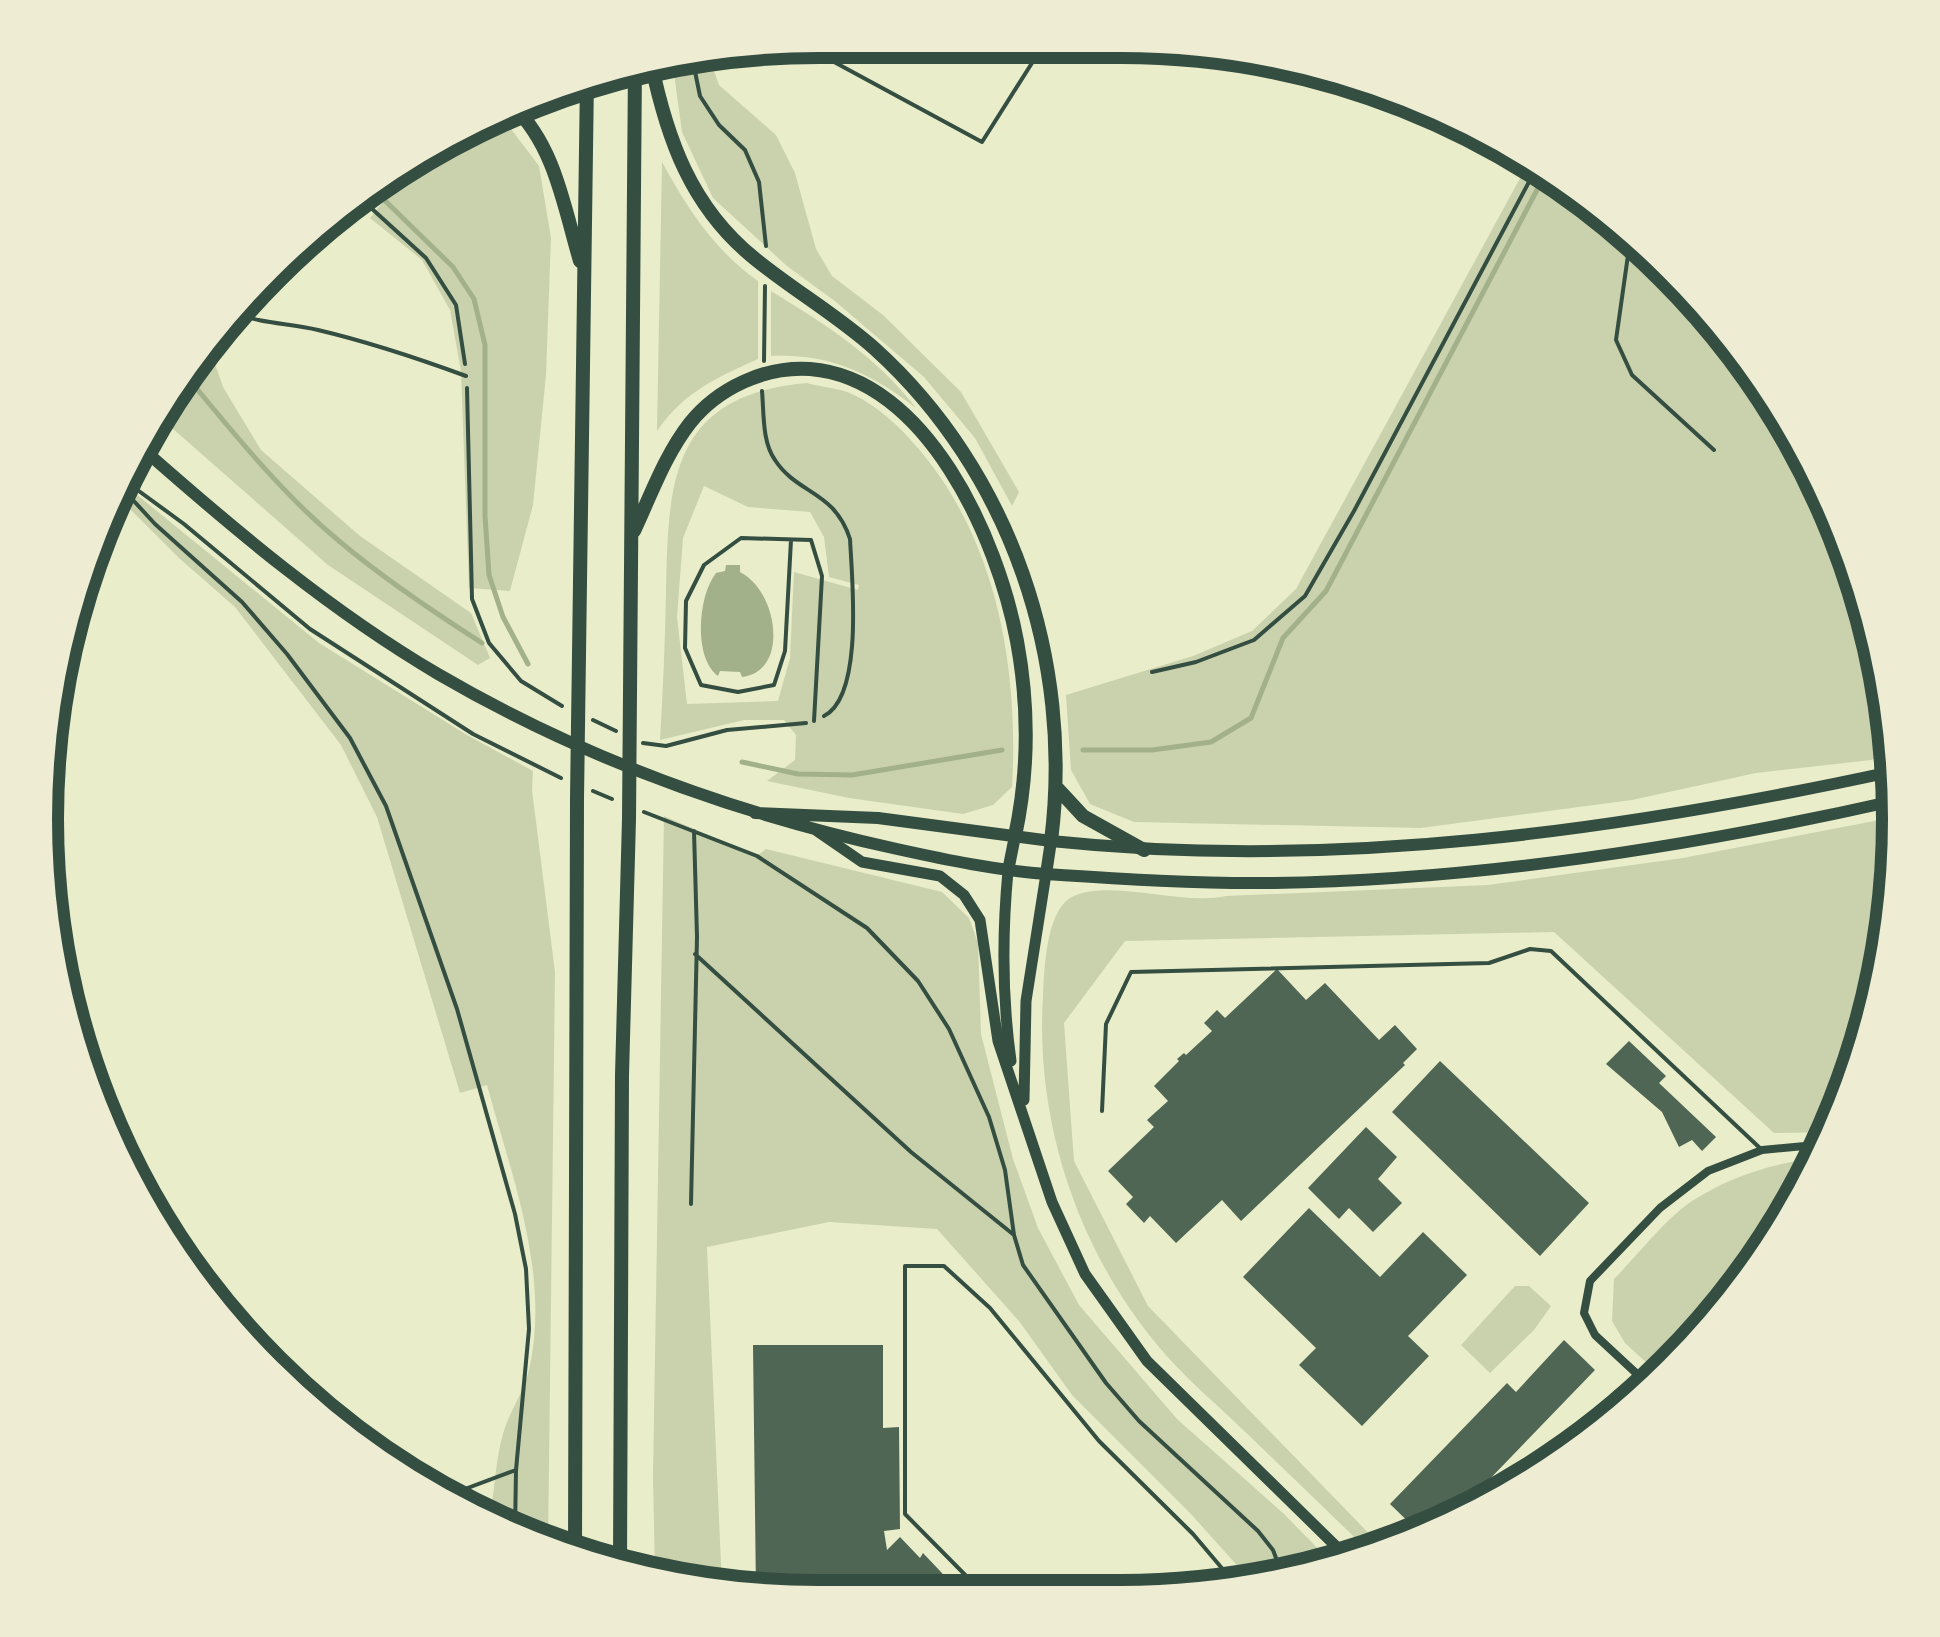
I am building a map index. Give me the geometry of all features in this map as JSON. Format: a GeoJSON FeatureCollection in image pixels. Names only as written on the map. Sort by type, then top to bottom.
{"type":"FeatureCollection","features":[{"type":"Feature","properties":{"kind":"highway"},"geometry":{"type":"LineString","coordinates":[[655,76],[674,150],[714,220],[770,278],[874,348],[907,381],[962,449],[984,486],[1026,579],[1042,634],[1058,788],[1051,842]]}},
{"type":"Feature","properties":{"kind":"highway"},"geometry":{"type":"LineString","coordinates":[[620,1553],[622,1075],[631,813],[635,80]]}},
{"type":"Feature","properties":{"kind":"highway"},"geometry":{"type":"LineString","coordinates":[[575,1539],[578,694],[587,94]]}},
{"type":"Feature","properties":{"kind":"highway"},"geometry":{"type":"LineString","coordinates":[[524,116],[552,162],[584,276]]}},
{"type":"Feature","properties":{"kind":"highway"},"geometry":{"type":"LineString","coordinates":[[631,536],[677,442],[692,422],[727,391],[765,373],[830,371],[864,383],[879,394],[921,430],[964,497],[1004,588],[1017,641],[1026,725],[1026,763],[1015,836]]}},
{"type":"Feature","properties":{"kind":"highway"},"geometry":{"type":"LineString","coordinates":[[1058,788],[1082,816],[1144,850]]}},
{"type":"Feature","properties":{"kind":"main road"},"geometry":{"type":"LineString","coordinates":[[151,453],[277,564],[437,673],[548,732],[656,778],[755,813],[817,831],[1008,871],[1175,882],[1277,883],[1516,866],[1816,819],[1882,804]]}},
{"type":"Feature","properties":{"kind":"main road"},"geometry":{"type":"LineString","coordinates":[[755,813],[878,818],[1051,842],[1144,850],[1281,853],[1591,828],[1881,774]]}},
{"type":"Feature","properties":{"kind":"main road"},"geometry":{"type":"LineString","coordinates":[[817,831],[862,862],[940,876],[964,894],[980,920],[998,1041],[1052,1202],[1085,1274],[1147,1361],[1338,1548]]}},
{"type":"Feature","properties":{"kind":"main road"},"geometry":{"type":"LineString","coordinates":[[1015,836],[1002,936],[1004,1010],[1015,1086]]}},
{"type":"Feature","properties":{"kind":"main road"},"geometry":{"type":"LineString","coordinates":[[1024,1114],[1026,1001],[1051,842]]}},
{"type":"Feature","properties":{"kind":"street"},"geometry":{"type":"LineString","coordinates":[[1639,1376],[1595,1335],[1584,1313],[1590,1281],[1660,1208],[1708,1171],[1762,1150],[1808,1146]]}},
{"type":"Feature","properties":{"kind":"lane"},"geometry":{"type":"LineString","coordinates":[[246,317],[313,328],[382,346],[466,376]]}},
{"type":"Feature","properties":{"kind":"lane"},"geometry":{"type":"LineString","coordinates":[[791,540],[785,651],[774,685],[738,692],[701,685],[685,648],[686,601],[704,566],[741,538],[812,540],[822,576],[814,721]]}},
{"type":"Feature","properties":{"kind":"lane"},"geometry":{"type":"LineString","coordinates":[[1102,1111],[1106,1024],[1130,972],[1489,963],[1530,949],[1551,951],[1762,1150]]}},
{"type":"Feature","properties":{"kind":"lane"},"geometry":{"type":"LineString","coordinates":[[970,1580],[905,1514],[905,1266],[944,1266],[990,1308],[1098,1441],[1202,1544],[1225,1572]]}},
{"type":"Feature","properties":{"kind":"path"},"geometry":{"type":"LineString","coordinates":[[828,58],[982,142],[1035,58]]}},
{"type":"Feature","properties":{"kind":"path"},"geometry":{"type":"LineString","coordinates":[[694,68],[700,96],[718,124],[745,150],[759,182],[766,246]]}},
{"type":"Feature","properties":{"kind":"path"},"geometry":{"type":"LineString","coordinates":[[1152,672],[1196,662],[1254,640],[1305,596],[1531,178]]}},
{"type":"Feature","properties":{"kind":"path"},"geometry":{"type":"LineString","coordinates":[[368,206],[426,258],[456,305],[466,376],[472,599],[489,643],[521,682],[562,706]]}},
{"type":"Feature","properties":{"kind":"path"},"geometry":{"type":"LineString","coordinates":[[1629,251],[1616,340],[1632,375],[1714,450]]}},
{"type":"Feature","properties":{"kind":"path"},"geometry":{"type":"LineString","coordinates":[[765,373],[770,278]]}},
{"type":"Feature","properties":{"kind":"path"},"geometry":{"type":"LineString","coordinates":[[579,714],[648,745],[666,746],[727,730],[778,728],[814,721],[832,712],[843,697],[850,663],[850,539],[844,520],[831,504],[774,460],[766,441],[762,392]]}},
{"type":"Feature","properties":{"kind":"path"},"geometry":{"type":"LineString","coordinates":[[134,487],[310,628],[473,734],[567,780]]}},
{"type":"Feature","properties":{"kind":"path"},"geometry":{"type":"LineString","coordinates":[[130,495],[154,524],[242,602],[287,654],[350,738],[386,806],[457,1009],[515,1214],[526,1268],[529,1330],[515,1517]]}},
{"type":"Feature","properties":{"kind":"path"},"geometry":{"type":"LineString","coordinates":[[580,792],[616,801]]}},
{"type":"Feature","properties":{"kind":"path"},"geometry":{"type":"LineString","coordinates":[[631,813],[694,830],[757,856],[867,928],[918,981],[949,1028],[988,1117],[1005,1170],[1014,1236],[1023,1265],[1106,1383],[1139,1421],[1258,1531],[1278,1563]]}},
{"type":"Feature","properties":{"kind":"path"},"geometry":{"type":"LineString","coordinates":[[690,1204],[694,830]]}},
{"type":"Feature","properties":{"kind":"path"},"geometry":{"type":"LineString","coordinates":[[695,954],[911,1152],[1014,1236]]}},
{"type":"Feature","properties":{"kind":"path"},"geometry":{"type":"LineString","coordinates":[[462,1490],[516,1470]]}},
{"type":"Feature","properties":{"kind":"shaded area"},"geometry":{"type":"Polygon","coordinates":[[[712,65],[719,85],[776,135],[795,173],[816,249],[832,276],[883,315],[961,392],[1019,492],[1012,506],[975,438],[924,377],[787,266],[713,198],[682,132],[674,71],[712,65]]]}},
{"type":"Feature","properties":{"kind":"shaded area"},"geometry":{"type":"Polygon","coordinates":[[[506,125],[539,166],[551,238],[546,375],[533,505],[510,591],[469,588],[461,371],[450,310],[422,260],[370,218],[387,197],[384,194],[438,159],[506,125]]]}},
{"type":"Feature","properties":{"kind":"shaded area"},"geometry":{"type":"Polygon","coordinates":[[[662,162],[703,227],[728,256],[758,281],[758,359],[690,396],[657,431],[662,162]]]}},
{"type":"Feature","properties":{"kind":"shaded area"},"geometry":{"type":"Polygon","coordinates":[[[1523,173],[1585,215],[1660,280],[1725,355],[1781,438],[1825,527],[1857,622],[1880,756],[1756,773],[1632,800],[1421,828],[1134,822],[1090,804],[1071,770],[1066,695],[1193,656],[1252,631],[1296,589],[1523,173]]]}},
{"type":"Feature","properties":{"kind":"shaded area"},"geometry":{"type":"Polygon","coordinates":[[[771,291],[867,357],[916,408],[866,375],[848,368],[812,358],[771,356],[771,291]]]}},
{"type":"Feature","properties":{"kind":"shaded area"},"geometry":{"type":"Polygon","coordinates":[[[213,358],[223,387],[261,450],[360,536],[471,613],[490,658],[478,665],[328,565],[168,424],[213,358]]]}},
{"type":"Feature","properties":{"kind":"shaded area"},"geometry":{"type":"Polygon","coordinates":[[[807,383],[847,392],[871,404],[917,447],[967,522],[997,607],[1011,697],[1012,787],[993,805],[963,814],[849,798],[767,781],[795,760],[796,735],[784,720],[744,720],[660,740],[667,552],[676,480],[686,451],[703,425],[728,405],[762,391],[807,383]],[[704,486],[683,538],[677,617],[687,704],[778,701],[790,658],[794,572],[858,590],[859,585],[829,577],[824,537],[810,512],[748,507],[704,486]]]}},
{"type":"Feature","properties":{"kind":"shaded area"},"geometry":{"type":"Polygon","coordinates":[[[132,491],[319,643],[533,771],[532,790],[555,972],[548,1530],[492,1505],[503,1434],[529,1370],[535,1298],[517,1190],[487,1085],[460,1093],[377,817],[341,745],[235,607],[126,504],[132,491]]]}},
{"type":"Feature","properties":{"kind":"shaded area"},"geometry":{"type":"Polygon","coordinates":[[[726,565],[740,565],[740,572],[753,582],[763,596],[773,630],[767,661],[757,672],[742,677],[740,672],[720,671],[718,676],[710,667],[702,641],[705,596],[716,573],[725,571],[726,565]]]}},
{"type":"Feature","properties":{"kind":"shaded area"},"geometry":{"type":"Polygon","coordinates":[[[664,816],[757,856],[766,849],[942,892],[969,918],[978,943],[981,1034],[1013,1159],[1038,1228],[1079,1305],[1177,1419],[1322,1553],[1241,1570],[1072,1395],[1019,1321],[937,1229],[829,1222],[707,1247],[721,1573],[655,1562],[664,816]]]}},
{"type":"Feature","properties":{"kind":"shaded area"},"geometry":{"type":"Polygon","coordinates":[[[1882,819],[1881,868],[1868,967],[1842,1063],[1815,1132],[1774,1133],[1554,932],[1125,941],[1064,1023],[1074,1161],[1148,1306],[1372,1537],[1359,1541],[1159,1347],[1130,1310],[1085,1227],[1068,1183],[1046,1091],[1043,997],[1046,958],[1056,916],[1070,898],[1103,890],[1208,898],[1488,885],[1683,858],[1882,819]]]}},
{"type":"Feature","properties":{"kind":"shaded area"},"geometry":{"type":"Polygon","coordinates":[[[1801,1161],[1754,1241],[1694,1320],[1650,1366],[1625,1343],[1612,1321],[1614,1279],[1692,1201],[1722,1184],[1801,1161]]]}},
{"type":"Feature","properties":{"kind":"shaded area"},"geometry":{"type":"Polygon","coordinates":[[[1515,1286],[1529,1286],[1551,1306],[1534,1330],[1490,1373],[1461,1345],[1515,1286]]]}},
{"type":"Feature","properties":{"kind":"building"},"geometry":{"type":"Polygon","coordinates":[[[1277,969],[1306,1000],[1325,983],[1379,1040],[1395,1025],[1417,1049],[1405,1065],[1241,1221],[1222,1200],[1176,1243],[1150,1216],[1144,1223],[1126,1204],[1133,1197],[1108,1171],[1154,1127],[1147,1120],[1168,1101],[1154,1086],[1177,1059],[1212,1031],[1204,1023],[1217,1010],[1225,1018],[1277,969]]]}},
{"type":"Feature","properties":{"kind":"building"},"geometry":{"type":"Polygon","coordinates":[[[1629,1041],[1666,1076],[1659,1083],[1716,1137],[1702,1151],[1692,1140],[1679,1147],[1662,1112],[1606,1064],[1629,1041]]]}},
{"type":"Feature","properties":{"kind":"building"},"geometry":{"type":"Polygon","coordinates":[[[1440,1061],[1589,1203],[1540,1256],[1392,1112],[1440,1061]]]}},
{"type":"Feature","properties":{"kind":"building"},"geometry":{"type":"Polygon","coordinates":[[[1366,1127],[1397,1157],[1378,1179],[1402,1203],[1373,1232],[1349,1208],[1339,1219],[1308,1188],[1366,1127]]]}},
{"type":"Feature","properties":{"kind":"building"},"geometry":{"type":"Polygon","coordinates":[[[1309,1208],[1380,1277],[1423,1232],[1467,1275],[1408,1336],[1429,1356],[1362,1426],[1299,1365],[1316,1348],[1243,1277],[1309,1208]]]}},
{"type":"Feature","properties":{"kind":"building"},"geometry":{"type":"Polygon","coordinates":[[[1564,1340],[1595,1370],[1479,1490],[1410,1523],[1390,1504],[1507,1383],[1516,1392],[1564,1340]]]}},
{"type":"Feature","properties":{"kind":"building"},"geometry":{"type":"Polygon","coordinates":[[[753,1345],[883,1345],[883,1428],[899,1427],[900,1529],[884,1531],[887,1550],[900,1537],[920,1558],[923,1553],[949,1580],[756,1577],[753,1345]]]}},
{"type":"Feature","properties":{"kind":"building"},"geometry":{"type":"Polygon","coordinates":[[[1615,1390],[1620,1394],[1603,1407],[1601,1405],[1615,1390]]]}},
{"type":"Feature","properties":{"kind":"waterway"},"geometry":{"type":"LineString","coordinates":[[1083,750],[1152,750],[1211,742],[1251,718],[1283,638],[1326,591],[1540,184]]}},
{"type":"Feature","properties":{"kind":"waterway"},"geometry":{"type":"LineString","coordinates":[[381,197],[453,267],[474,299],[485,345],[489,575],[503,617],[528,664]]}},
{"type":"Feature","properties":{"kind":"waterway"},"geometry":{"type":"LineString","coordinates":[[194,385],[257,460],[317,522],[391,582],[482,643]]}},
{"type":"Feature","properties":{"kind":"waterway"},"geometry":{"type":"LineString","coordinates":[[742,762],[798,774],[852,775],[1002,750]]}}]}
